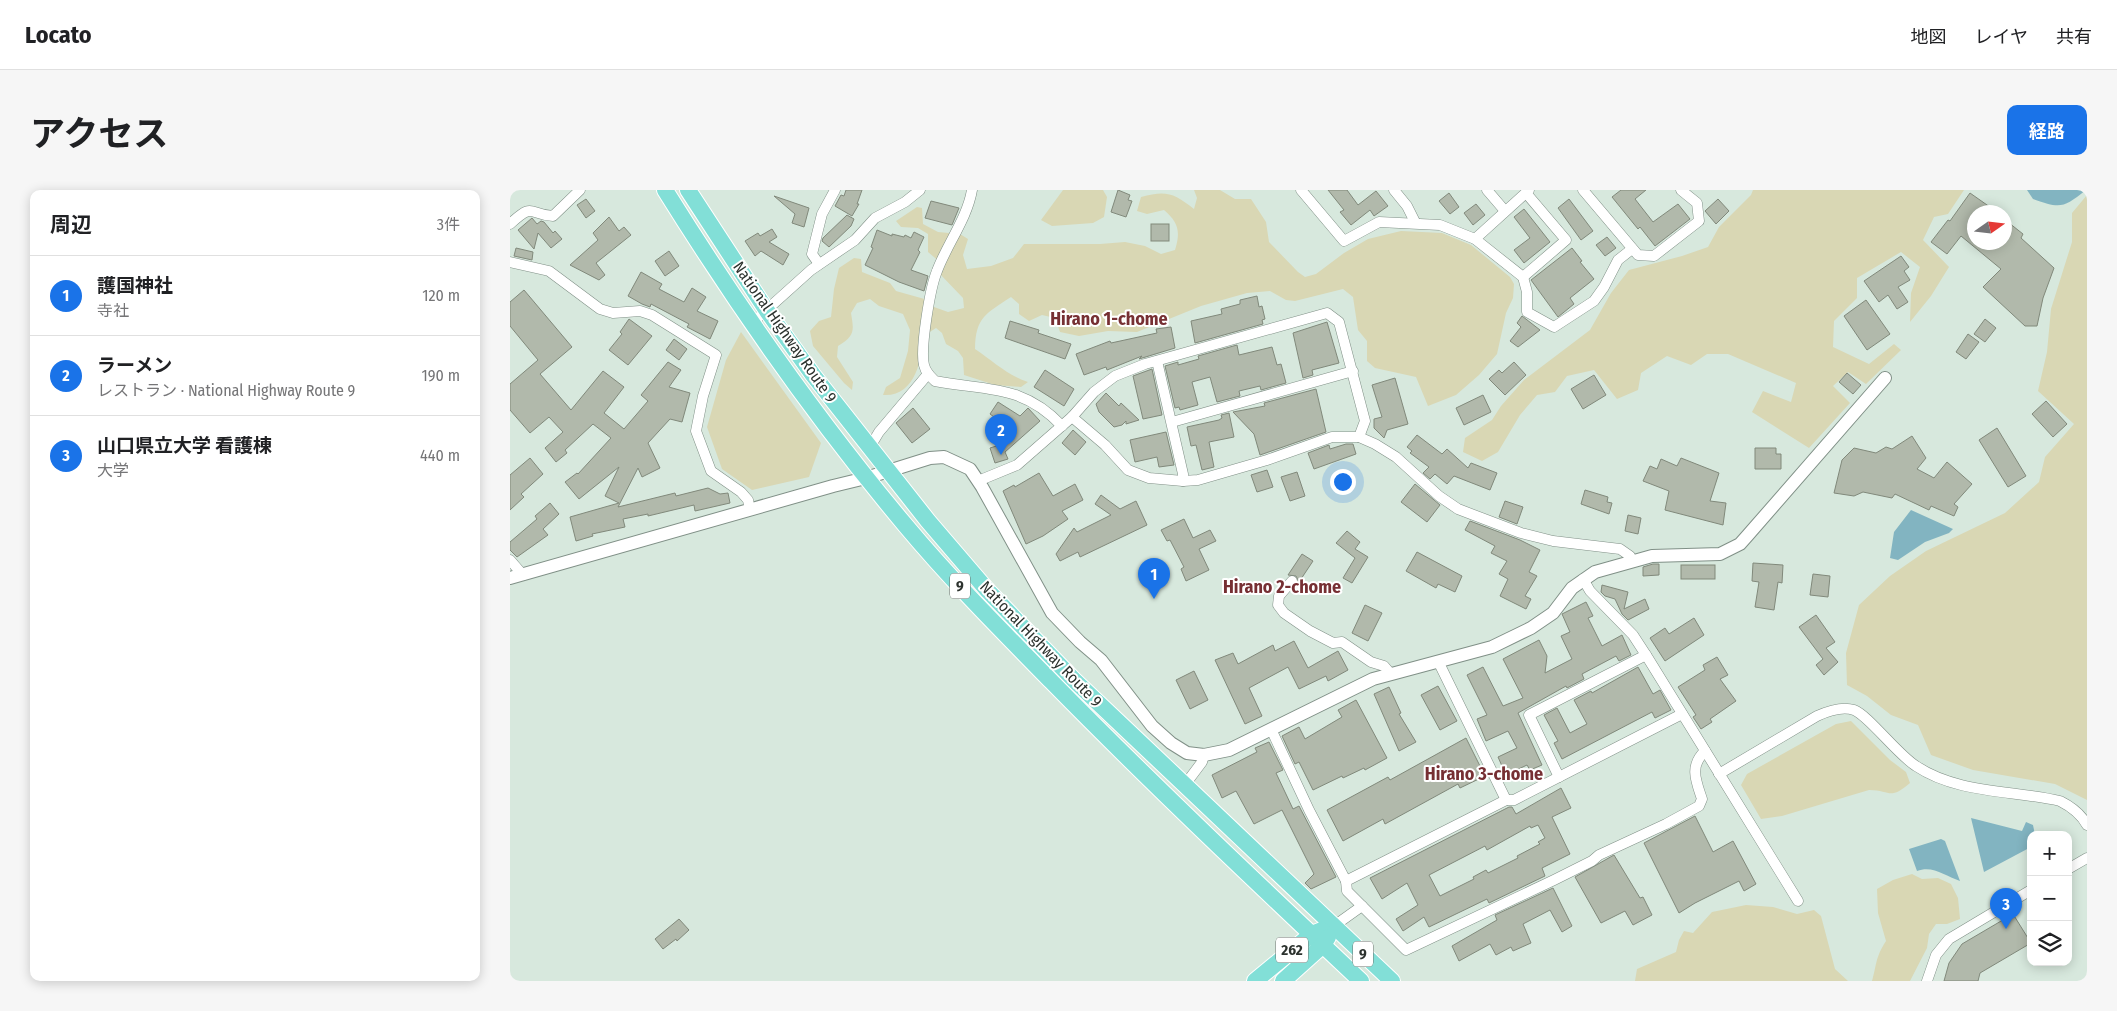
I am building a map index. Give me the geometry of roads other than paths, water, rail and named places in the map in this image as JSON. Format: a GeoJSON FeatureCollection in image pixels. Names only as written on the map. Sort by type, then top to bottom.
{"type":"FeatureCollection","features":[{"type":"Feature","properties":{"kind":"highway","name":"National Highway Route 9"},"geometry":{"type":"LineString","coordinates":[[665,190],[751,324],[866,478],[908,528],[991,620],[1161,791],[1361,981]]}},
{"type":"Feature","properties":{"kind":"highway","name":"National Highway Route 9"},"geometry":{"type":"LineString","coordinates":[[688,190],[767,311],[813,375],[928,521],[988,591],[1074,680],[1392,981]]}},
{"type":"Feature","properties":{"kind":"highway","name":"262"},"geometry":{"type":"LineString","coordinates":[[1255,981],[1318,940],[1334,926]]}},
{"type":"Feature","properties":{"kind":"highway","name":"262"},"geometry":{"type":"LineString","coordinates":[[1283,981],[1318,940]]}},
{"type":"Feature","properties":{"kind":"street"},"geometry":{"type":"LineString","coordinates":[[510,224],[522,213],[532,210],[553,216],[580,190]]}},
{"type":"Feature","properties":{"kind":"street"},"geometry":{"type":"LineString","coordinates":[[819,264],[812,254],[822,214],[835,190]]}},
{"type":"Feature","properties":{"kind":"street"},"geometry":{"type":"LineString","coordinates":[[751,324],[819,264],[855,240],[875,218],[905,202],[920,190]]}},
{"type":"Feature","properties":{"kind":"street"},"geometry":{"type":"LineString","coordinates":[[972,190],[959,224],[936,272],[926,322],[924,364],[928,374],[935,381],[1021,395],[1035,402],[1062,426]]}},
{"type":"Feature","properties":{"kind":"street"},"geometry":{"type":"LineString","coordinates":[[1301,190],[1344,241],[1379,222],[1415,222],[1440,225],[1474,239],[1523,277],[1527,292],[1527,312],[1554,327],[1594,301],[1604,287],[1618,260],[1632,248]]}},
{"type":"Feature","properties":{"kind":"street"},"geometry":{"type":"LineString","coordinates":[[1394,190],[1407,206],[1415,222]]}},
{"type":"Feature","properties":{"kind":"street"},"geometry":{"type":"LineString","coordinates":[[1487,190],[1505,211]]}},
{"type":"Feature","properties":{"kind":"street"},"geometry":{"type":"LineString","coordinates":[[1583,190],[1638,255],[1654,256],[1699,221],[1697,203],[1681,190]]}},
{"type":"Feature","properties":{"kind":"street"},"geometry":{"type":"LineString","coordinates":[[1474,239],[1527,192],[1566,240],[1523,277]]}},
{"type":"Feature","properties":{"kind":"street"},"geometry":{"type":"LineString","coordinates":[[510,262],[549,271],[600,309],[613,313],[640,311],[652,315],[666,326],[716,356],[702,396],[696,431],[711,471],[741,492],[748,500],[750,510]]}},
{"type":"Feature","properties":{"kind":"street"},"geometry":{"type":"LineString","coordinates":[[978,481],[1018,465],[1072,418],[1094,392],[1116,376],[1145,364],[1327,313],[1339,322],[1365,421],[1359,437]]}},
{"type":"Feature","properties":{"kind":"street"},"geometry":{"type":"LineString","coordinates":[[1158,361],[1183,481]]}},
{"type":"Feature","properties":{"kind":"street"},"geometry":{"type":"LineString","coordinates":[[1172,422],[1352,371]]}},
{"type":"Feature","properties":{"kind":"street"},"geometry":{"type":"LineString","coordinates":[[870,446],[879,432],[928,374]]}},
{"type":"Feature","properties":{"kind":"street"},"geometry":{"type":"LineString","coordinates":[[510,578],[866,478],[930,458],[944,457],[970,469],[1039,591],[1060,624],[1101,660],[1152,726],[1172,743],[1187,752],[1204,755],[1229,750],[1373,679],[1492,647],[1542,622],[1553,613],[1572,588],[1595,572],[1632,560],[1652,556],[1720,554],[1730,551],[1740,544],[1884,378]]}},
{"type":"Feature","properties":{"kind":"street"},"geometry":{"type":"LineString","coordinates":[[1072,418],[1105,445],[1128,470],[1149,478],[1183,481],[1198,480],[1267,460],[1332,438],[1359,437],[1376,444],[1396,456],[1439,496],[1458,509],[1521,532],[1553,541],[1620,549],[1630,556],[1632,560]]}},
{"type":"Feature","properties":{"kind":"street"},"geometry":{"type":"LineString","coordinates":[[510,560],[523,575]]}},
{"type":"Feature","properties":{"kind":"street"},"geometry":{"type":"LineString","coordinates":[[1583,579],[1590,591],[1633,635],[1798,901]]}},
{"type":"Feature","properties":{"kind":"street"},"geometry":{"type":"LineString","coordinates":[[1292,581],[1279,596],[1278,605],[1284,613],[1310,631],[1333,643],[1342,642],[1371,662],[1384,666],[1390,673]]}},
{"type":"Feature","properties":{"kind":"street"},"geometry":{"type":"LineString","coordinates":[[1559,777],[1529,715],[1646,655]]}},
{"type":"Feature","properties":{"kind":"street"},"geometry":{"type":"LineString","coordinates":[[1438,661],[1506,800]]}},
{"type":"Feature","properties":{"kind":"street"},"geometry":{"type":"LineString","coordinates":[[1719,774],[1817,716],[1831,710],[1854,710],[1896,751],[1917,767],[1941,779],[1967,786],[2060,801],[2071,806],[2087,825]]}},
{"type":"Feature","properties":{"kind":"street"},"geometry":{"type":"LineString","coordinates":[[1346,880],[1506,800],[1514,800],[1682,714]]}},
{"type":"Feature","properties":{"kind":"street"},"geometry":{"type":"LineString","coordinates":[[1271,729],[1309,810],[1346,880],[1347,891],[1406,950],[1554,880],[1592,861],[1599,855],[1666,824],[1699,806],[1702,799],[1694,774],[1697,758],[1705,751]]}},
{"type":"Feature","properties":{"kind":"street"},"geometry":{"type":"LineString","coordinates":[[1184,786],[1202,762],[1204,755]]}},
{"type":"Feature","properties":{"kind":"street"},"geometry":{"type":"LineString","coordinates":[[2072,867],[2087,858]]}},
{"type":"Feature","properties":{"kind":"street"},"geometry":{"type":"LineString","coordinates":[[1927,981],[1936,955],[1949,939],[2027,892]]}},
{"type":"Feature","properties":{"kind":"street"},"geometry":{"type":"LineString","coordinates":[[1334,926],[1362,906]]}},
{"type":"Feature","properties":{"kind":"water"},"geometry":{"type":"Polygon","coordinates":[[[2027,190],[2086,190],[2067,203],[2056,205],[2033,199],[2027,190]]]}},
{"type":"Feature","properties":{"kind":"water"},"geometry":{"type":"Polygon","coordinates":[[[1911,510],[1953,529],[1949,533],[1925,542],[1898,560],[1890,558],[1894,532],[1911,510]]]}},
{"type":"Feature","properties":{"kind":"water"},"geometry":{"type":"Polygon","coordinates":[[[1971,818],[2022,831],[2026,822],[2033,825],[2034,831],[2027,831],[2027,849],[1984,872],[1971,818]]]}},
{"type":"Feature","properties":{"kind":"water"},"geometry":{"type":"Polygon","coordinates":[[[1941,839],[1945,841],[1960,881],[1934,870],[1917,871],[1909,849],[1941,839]]]}},
{"type":"Feature","properties":{"kind":"place","name":"ラーメン"},"geometry":{"type":"Point","coordinates":[1001,455]}},
{"type":"Feature","properties":{"kind":"place","name":"護国神社"},"geometry":{"type":"Point","coordinates":[1154,599]}},
{"type":"Feature","properties":{"kind":"place","name":"山口県立大学 看護棟"},"geometry":{"type":"Point","coordinates":[2006,929]}},
{"type":"Feature","properties":{"kind":"district","name":"Hirano 1-chome"},"geometry":{"type":"Point","coordinates":[1109,319]}},
{"type":"Feature","properties":{"kind":"district","name":"Hirano 2-chome"},"geometry":{"type":"Point","coordinates":[1282,587]}},
{"type":"Feature","properties":{"kind":"district","name":"Hirano 3-chome"},"geometry":{"type":"Point","coordinates":[1484,774]}}]}
